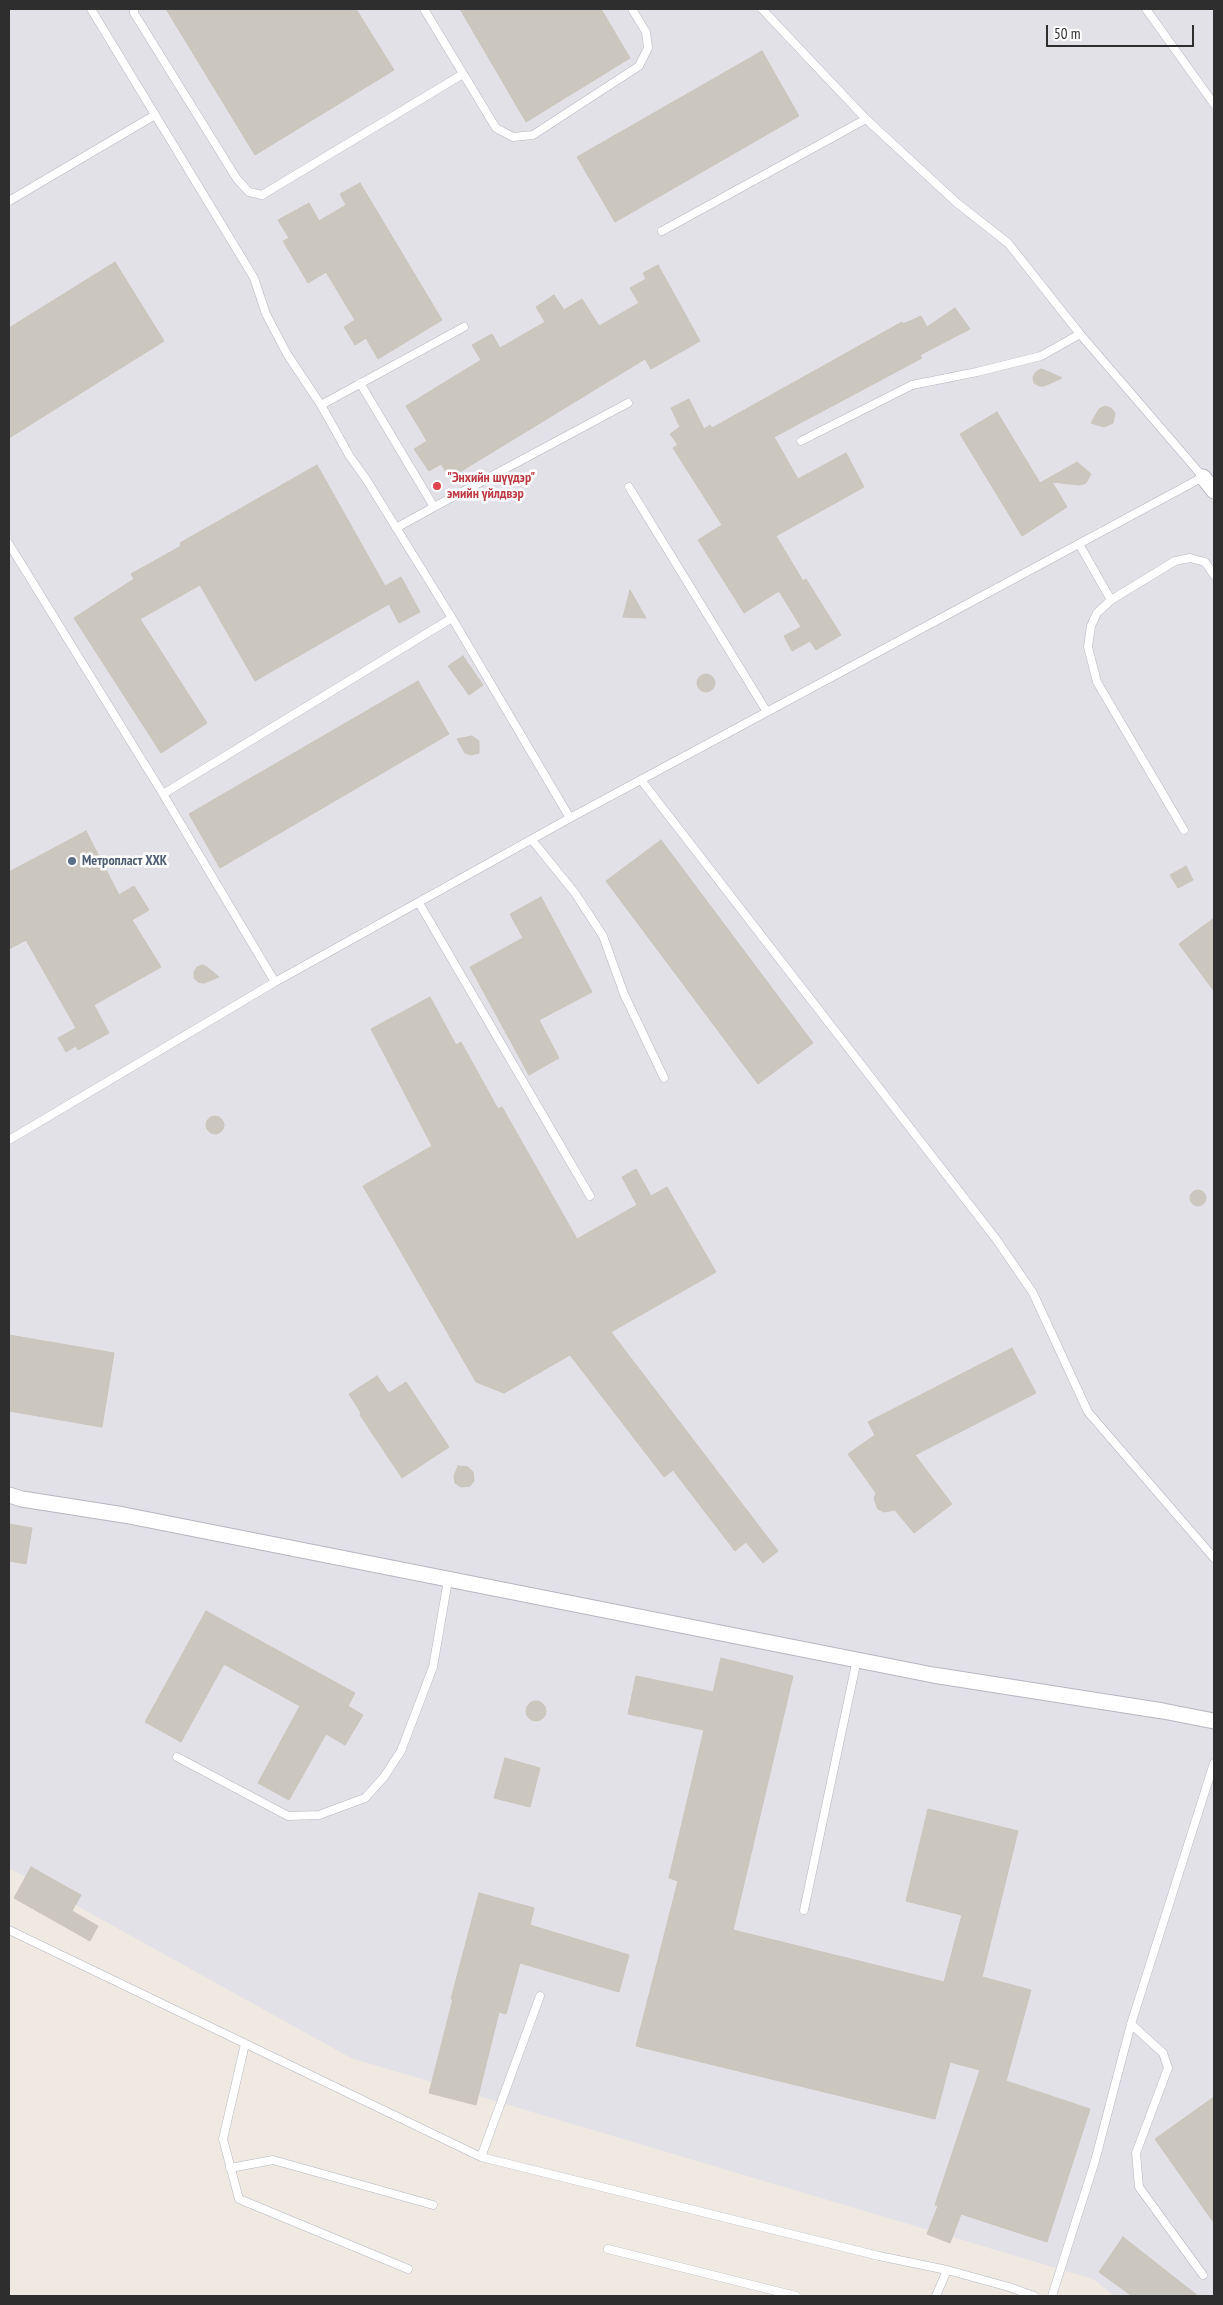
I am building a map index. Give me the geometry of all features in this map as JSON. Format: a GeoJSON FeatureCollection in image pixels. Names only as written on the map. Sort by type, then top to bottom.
{"type":"FeatureCollection","features":[{"type":"Feature","properties":{"kind":"street"},"geometry":{"type":"LineString","coordinates":[[1203,477],[1214,492]]}},
{"type":"Feature","properties":{"kind":"street"},"geometry":{"type":"LineString","coordinates":[[9,1495],[933,1675],[1163,1711],[1214,1722]]}},
{"type":"Feature","properties":{"kind":"lane"},"geometry":{"type":"LineString","coordinates":[[91,9],[254,278],[266,314],[287,354],[321,405],[349,455],[452,618],[570,818]]}},
{"type":"Feature","properties":{"kind":"lane"},"geometry":{"type":"LineString","coordinates":[[134,9],[134,13],[237,179],[249,192],[262,194],[463,74]]}},
{"type":"Feature","properties":{"kind":"lane"},"geometry":{"type":"LineString","coordinates":[[424,9],[496,128],[513,137],[533,135],[639,66],[648,48],[646,32],[632,9]]}},
{"type":"Feature","properties":{"kind":"lane"},"geometry":{"type":"LineString","coordinates":[[9,1140],[275,982],[570,818],[1203,477],[1080,334],[1008,243],[957,202],[866,119],[762,9]]}},
{"type":"Feature","properties":{"kind":"lane"},"geometry":{"type":"LineString","coordinates":[[1146,9],[1214,104]]}},
{"type":"Feature","properties":{"kind":"lane"},"geometry":{"type":"LineString","coordinates":[[9,201],[155,115]]}},
{"type":"Feature","properties":{"kind":"lane"},"geometry":{"type":"LineString","coordinates":[[662,231],[866,119]]}},
{"type":"Feature","properties":{"kind":"lane"},"geometry":{"type":"LineString","coordinates":[[321,405],[464,327]]}},
{"type":"Feature","properties":{"kind":"lane"},"geometry":{"type":"LineString","coordinates":[[801,442],[912,385],[1040,356],[1080,334]]}},
{"type":"Feature","properties":{"kind":"lane"},"geometry":{"type":"LineString","coordinates":[[360,384],[434,507]]}},
{"type":"Feature","properties":{"kind":"lane"},"geometry":{"type":"LineString","coordinates":[[396,528],[628,403]]}},
{"type":"Feature","properties":{"kind":"lane"},"geometry":{"type":"LineString","coordinates":[[629,487],[767,712]]}},
{"type":"Feature","properties":{"kind":"lane"},"geometry":{"type":"LineString","coordinates":[[9,544],[163,794],[275,982]]}},
{"type":"Feature","properties":{"kind":"lane"},"geometry":{"type":"LineString","coordinates":[[1079,544],[1111,600]]}},
{"type":"Feature","properties":{"kind":"lane"},"geometry":{"type":"LineString","coordinates":[[1184,830],[1098,682],[1088,647],[1091,626],[1098,613],[1111,600],[1175,561],[1190,558],[1205,562],[1214,575]]}},
{"type":"Feature","properties":{"kind":"lane"},"geometry":{"type":"LineString","coordinates":[[163,794],[452,618]]}},
{"type":"Feature","properties":{"kind":"lane"},"geometry":{"type":"LineString","coordinates":[[641,780],[1001,1246],[1033,1293],[1088,1412],[1214,1558]]}},
{"type":"Feature","properties":{"kind":"lane"},"geometry":{"type":"LineString","coordinates":[[532,840],[575,893],[603,936],[624,994],[664,1078]]}},
{"type":"Feature","properties":{"kind":"lane"},"geometry":{"type":"LineString","coordinates":[[419,903],[590,1196]]}},
{"type":"Feature","properties":{"kind":"lane"},"geometry":{"type":"LineString","coordinates":[[177,1757],[288,1816],[319,1815],[365,1798],[384,1777],[401,1751],[433,1667],[448,1580]]}},
{"type":"Feature","properties":{"kind":"lane"},"geometry":{"type":"LineString","coordinates":[[804,1910],[858,1659]]}},
{"type":"Feature","properties":{"kind":"lane"},"geometry":{"type":"LineString","coordinates":[[1052,2296],[1095,2161],[1131,2024],[1214,1763]]}},
{"type":"Feature","properties":{"kind":"lane"},"geometry":{"type":"LineString","coordinates":[[9,1930],[481,2157],[879,2256],[947,2270],[1034,2296]]}},
{"type":"Feature","properties":{"kind":"lane"},"geometry":{"type":"LineString","coordinates":[[481,2157],[540,1996]]}},
{"type":"Feature","properties":{"kind":"lane"},"geometry":{"type":"LineString","coordinates":[[1131,2024],[1163,2053],[1168,2068],[1136,2153],[1139,2187],[1203,2275]]}},
{"type":"Feature","properties":{"kind":"lane"},"geometry":{"type":"LineString","coordinates":[[245,2044],[224,2139],[239,2199],[408,2269]]}},
{"type":"Feature","properties":{"kind":"lane"},"geometry":{"type":"LineString","coordinates":[[230,2168],[273,2160],[433,2205]]}},
{"type":"Feature","properties":{"kind":"lane"},"geometry":{"type":"LineString","coordinates":[[608,2249],[796,2296]]}},
{"type":"Feature","properties":{"kind":"lane"},"geometry":{"type":"LineString","coordinates":[[936,2296],[947,2270]]}},
{"type":"Feature","properties":{"kind":"shaded area"},"geometry":{"type":"Polygon","coordinates":[[[9,9],[1214,9],[1214,2296],[1114,2296],[1093,2279],[351,2058],[9,1868],[9,9]]]}},
{"type":"Feature","properties":{"kind":"building"},"geometry":{"type":"Polygon","coordinates":[[[166,9],[356,9],[394,70],[255,155],[166,9]]]}},
{"type":"Feature","properties":{"kind":"building"},"geometry":{"type":"Polygon","coordinates":[[[460,9],[601,9],[630,58],[526,122],[460,9]]]}},
{"type":"Feature","properties":{"kind":"building"},"geometry":{"type":"Polygon","coordinates":[[[762,51],[799,116],[615,222],[577,157],[762,51]]]}},
{"type":"Feature","properties":{"kind":"building"},"geometry":{"type":"Polygon","coordinates":[[[360,183],[442,320],[378,359],[366,338],[355,345],[344,327],[355,320],[326,272],[308,283],[283,241],[289,238],[278,220],[309,203],[319,221],[346,205],[340,194],[360,183]]]}},
{"type":"Feature","properties":{"kind":"building"},"geometry":{"type":"Polygon","coordinates":[[[115,262],[164,341],[9,438],[9,328],[115,262]]]}},
{"type":"Feature","properties":{"kind":"building"},"geometry":{"type":"Polygon","coordinates":[[[658,265],[700,341],[651,369],[645,359],[450,478],[441,464],[429,471],[414,449],[427,441],[406,406],[481,360],[472,345],[492,334],[500,348],[545,322],[536,307],[554,295],[564,310],[582,299],[599,326],[639,303],[630,288],[646,279],[643,273],[658,265]]]}},
{"type":"Feature","properties":{"kind":"building"},"geometry":{"type":"Polygon","coordinates":[[[955,308],[970,329],[920,355],[922,358],[774,437],[798,479],[846,453],[864,487],[776,536],[803,581],[806,579],[841,635],[816,650],[810,641],[792,651],[784,636],[801,627],[779,591],[744,613],[698,540],[722,525],[673,448],[678,445],[670,434],[680,427],[671,408],[689,399],[704,429],[710,425],[712,428],[902,322],[903,324],[921,316],[927,327],[955,308]]]}},
{"type":"Feature","properties":{"kind":"building"},"geometry":{"type":"Polygon","coordinates":[[[1041,369],[1062,378],[1044,386],[1039,386],[1034,383],[1033,377],[1041,369]]]}},
{"type":"Feature","properties":{"kind":"building"},"geometry":{"type":"Polygon","coordinates":[[[1105,406],[1111,408],[1115,413],[1113,423],[1104,427],[1091,423],[1099,409],[1105,406]]]}},
{"type":"Feature","properties":{"kind":"building"},"geometry":{"type":"Polygon","coordinates":[[[997,412],[1040,483],[1077,462],[1091,474],[1086,483],[1080,485],[1052,482],[1067,507],[1022,536],[960,434],[997,412]]]}},
{"type":"Feature","properties":{"kind":"building"},"geometry":{"type":"Polygon","coordinates":[[[317,465],[385,586],[401,577],[420,612],[399,623],[389,604],[255,681],[200,585],[140,619],[207,723],[161,753],[74,618],[134,579],[131,574],[181,546],[180,543],[317,465]]]}},
{"type":"Feature","properties":{"kind":"building"},"geometry":{"type":"Polygon","coordinates":[[[630,590],[646,618],[623,617],[630,590]]]}},
{"type":"Feature","properties":{"kind":"building"},"geometry":{"type":"Polygon","coordinates":[[[463,656],[483,685],[469,695],[448,666],[463,656]]]}},
{"type":"Feature","properties":{"kind":"building"},"geometry":{"type":"Polygon","coordinates":[[[706,674],[712,677],[715,683],[712,689],[706,692],[700,689],[697,683],[700,677],[706,674]]]}},
{"type":"Feature","properties":{"kind":"building"},"geometry":{"type":"Polygon","coordinates":[[[418,681],[449,734],[220,868],[189,814],[418,681]]]}},
{"type":"Feature","properties":{"kind":"building"},"geometry":{"type":"Polygon","coordinates":[[[472,736],[479,741],[479,753],[471,755],[465,753],[457,739],[472,736]]]}},
{"type":"Feature","properties":{"kind":"building"},"geometry":{"type":"Polygon","coordinates":[[[86,831],[119,895],[134,886],[149,910],[132,920],[161,967],[94,1005],[109,1033],[78,1050],[76,1046],[66,1052],[58,1038],[76,1028],[26,940],[9,949],[9,872],[86,831]]]}},
{"type":"Feature","properties":{"kind":"building"},"geometry":{"type":"Polygon","coordinates":[[[661,840],[813,1043],[758,1084],[606,881],[661,840]]]}},
{"type":"Feature","properties":{"kind":"building"},"geometry":{"type":"Polygon","coordinates":[[[1186,866],[1193,880],[1178,888],[1170,875],[1186,866]]]}},
{"type":"Feature","properties":{"kind":"building"},"geometry":{"type":"Polygon","coordinates":[[[541,897],[592,992],[539,1020],[559,1058],[529,1075],[470,967],[523,938],[510,914],[541,897]]]}},
{"type":"Feature","properties":{"kind":"building"},"geometry":{"type":"Polygon","coordinates":[[[1214,918],[1214,991],[1179,944],[1214,918]]]}},
{"type":"Feature","properties":{"kind":"building"},"geometry":{"type":"Polygon","coordinates":[[[202,965],[219,977],[204,983],[198,982],[194,978],[194,972],[197,967],[202,965]]]}},
{"type":"Feature","properties":{"kind":"building"},"geometry":{"type":"Polygon","coordinates":[[[430,997],[456,1045],[461,1042],[498,1109],[502,1107],[577,1239],[637,1205],[622,1177],[636,1169],[651,1196],[667,1187],[716,1272],[611,1332],[778,1551],[763,1563],[746,1542],[735,1551],[673,1470],[664,1477],[570,1355],[504,1393],[476,1382],[363,1186],[432,1146],[371,1029],[430,997]]]}},
{"type":"Feature","properties":{"kind":"building"},"geometry":{"type":"Polygon","coordinates":[[[215,1116],[221,1119],[224,1125],[221,1131],[215,1134],[209,1131],[206,1125],[209,1119],[215,1116]]]}},
{"type":"Feature","properties":{"kind":"building"},"geometry":{"type":"Polygon","coordinates":[[[1195,1190],[1201,1190],[1206,1195],[1204,1204],[1195,1206],[1190,1201],[1190,1195],[1195,1190]]]}},
{"type":"Feature","properties":{"kind":"building"},"geometry":{"type":"Polygon","coordinates":[[[9,1335],[114,1353],[102,1427],[9,1411],[9,1335]]]}},
{"type":"Feature","properties":{"kind":"building"},"geometry":{"type":"Polygon","coordinates":[[[1012,1348],[1036,1393],[915,1455],[952,1504],[914,1533],[895,1510],[884,1512],[878,1509],[874,1499],[876,1493],[848,1454],[875,1435],[868,1422],[1012,1348]]]}},
{"type":"Feature","properties":{"kind":"building"},"geometry":{"type":"Polygon","coordinates":[[[377,1376],[389,1393],[406,1382],[449,1447],[402,1478],[360,1415],[361,1413],[349,1394],[377,1376]]]}},
{"type":"Feature","properties":{"kind":"building"},"geometry":{"type":"Polygon","coordinates":[[[458,1466],[468,1467],[473,1472],[474,1481],[470,1486],[461,1487],[455,1483],[454,1476],[458,1466]]]}},
{"type":"Feature","properties":{"kind":"building"},"geometry":{"type":"Polygon","coordinates":[[[9,1524],[32,1528],[26,1564],[9,1561],[9,1524]]]}},
{"type":"Feature","properties":{"kind":"building"},"geometry":{"type":"Polygon","coordinates":[[[206,1611],[355,1693],[348,1706],[363,1715],[345,1745],[326,1734],[289,1800],[258,1783],[300,1706],[224,1664],[181,1742],[145,1722],[206,1611]]]}},
{"type":"Feature","properties":{"kind":"building"},"geometry":{"type":"Polygon","coordinates":[[[721,1658],[793,1676],[733,1930],[944,1982],[962,1915],[906,1901],[928,1809],[1018,1831],[982,1977],[1031,1990],[1006,2081],[1090,2109],[1047,2242],[961,2214],[950,2243],[927,2234],[938,2206],[935,2205],[980,2070],[950,2062],[935,2119],[636,2046],[678,1881],[669,1878],[704,1730],[628,1714],[636,1676],[713,1692],[721,1658]]]}},
{"type":"Feature","properties":{"kind":"building"},"geometry":{"type":"Polygon","coordinates":[[[532,1701],[540,1701],[546,1707],[546,1715],[540,1721],[532,1721],[526,1715],[526,1707],[532,1701]]]}},
{"type":"Feature","properties":{"kind":"building"},"geometry":{"type":"Polygon","coordinates":[[[505,1758],[540,1768],[530,1807],[494,1798],[505,1758]]]}},
{"type":"Feature","properties":{"kind":"building"},"geometry":{"type":"Polygon","coordinates":[[[31,1867],[81,1895],[72,1911],[98,1926],[90,1941],[14,1898],[31,1867]]]}},
{"type":"Feature","properties":{"kind":"building"},"geometry":{"type":"Polygon","coordinates":[[[479,1893],[534,1908],[530,1925],[629,1955],[619,1992],[520,1963],[506,2014],[499,2012],[476,2105],[429,2093],[479,1893]]]}},
{"type":"Feature","properties":{"kind":"building"},"geometry":{"type":"Polygon","coordinates":[[[1214,2097],[1214,2223],[1155,2139],[1214,2097]]]}},
{"type":"Feature","properties":{"kind":"building"},"geometry":{"type":"Polygon","coordinates":[[[1123,2237],[1198,2296],[1132,2296],[1099,2272],[1123,2237]]]}},
{"type":"Feature","properties":{"kind":"place","name":"\"Энхийн шүүдэр\" эмийн үйлдвэр"},"geometry":{"type":"Point","coordinates":[437,486]}},
{"type":"Feature","properties":{"kind":"place","name":"Метропласт ХХК"},"geometry":{"type":"Point","coordinates":[72,861]}}]}
